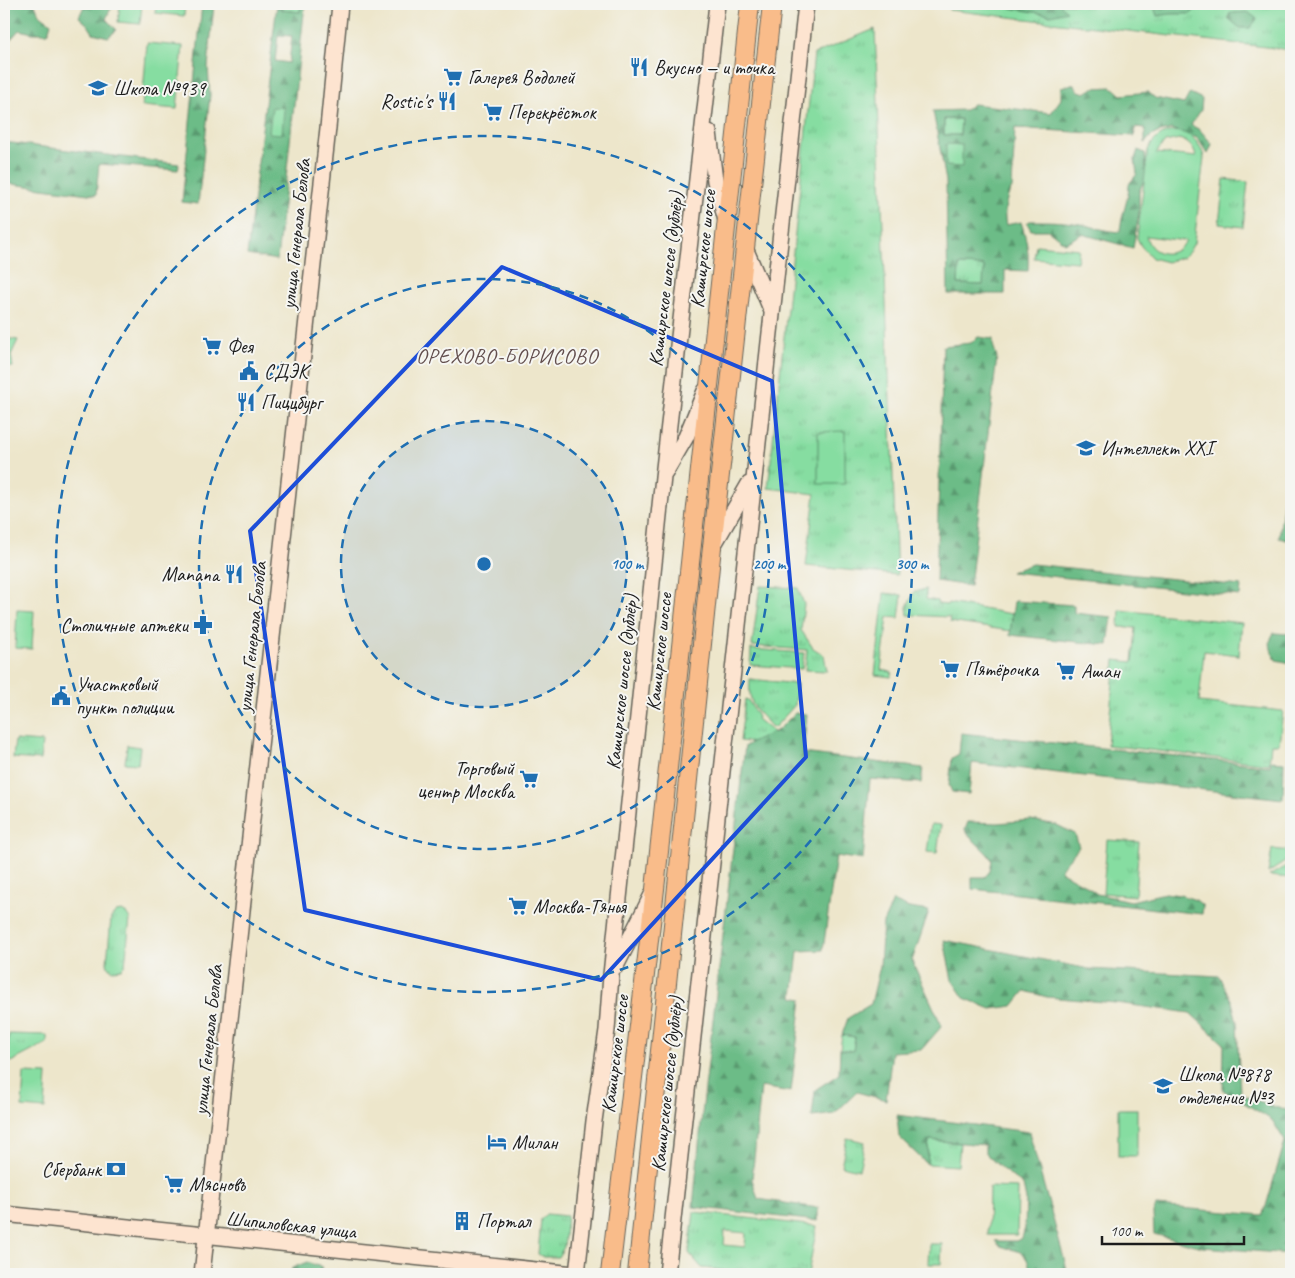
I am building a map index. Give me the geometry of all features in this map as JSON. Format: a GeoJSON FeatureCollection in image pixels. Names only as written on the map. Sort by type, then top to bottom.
{"type":"FeatureCollection","features":[{"type":"Feature","properties":{"kind":"main road","name":"улица Генерала Белова"},"geometry":{"type":"LineString","coordinates":[[202,1274],[340,4]]}},
{"type":"Feature","properties":{"kind":"main road","name":"Каширское шоссе (дублёр)"},"geometry":{"type":"LineString","coordinates":[[575,1274],[607,1030],[611,975],[663,476],[717,4]]}},
{"type":"Feature","properties":{"kind":"main road","name":"Каширское шоссе"},"geometry":{"type":"LineString","coordinates":[[610,1274],[655,889],[750,4]]}},
{"type":"Feature","properties":{"kind":"main road","name":"Каширское шоссе"},"geometry":{"type":"LineString","coordinates":[[637,1274],[712,547],[772,4]]}},
{"type":"Feature","properties":{"kind":"main road","name":"Каширское шоссе (дублёр)"},"geometry":{"type":"LineString","coordinates":[[667,1274],[806,4]]}},
{"type":"Feature","properties":{"kind":"main road"},"geometry":{"type":"LineString","coordinates":[[705,106],[715,181],[727,226]]}},
{"type":"Feature","properties":{"kind":"main road"},"geometry":{"type":"LineString","coordinates":[[746,248],[772,311]]}},
{"type":"Feature","properties":{"kind":"main road"},"geometry":{"type":"LineString","coordinates":[[663,476],[686,437],[710,378]]}},
{"type":"Feature","properties":{"kind":"main road"},"geometry":{"type":"LineString","coordinates":[[712,547],[744,494],[754,473]]}},
{"type":"Feature","properties":{"kind":"main road"},"geometry":{"type":"LineString","coordinates":[[611,975],[655,889]]}},
{"type":"Feature","properties":{"kind":"main road","name":"Шипиловская улица"},"geometry":{"type":"LineString","coordinates":[[4,1214],[575,1274]]}},
{"type":"Feature","properties":{"kind":"highlighted area"},"geometry":{"type":"Polygon","coordinates":[[[502,267],[772,381],[806,757],[601,980],[305,910],[250,531],[502,267]]]}},
{"type":"Feature","properties":{"kind":"green space"},"geometry":{"type":"Polygon","coordinates":[[[35,4],[39,14],[51,23],[48,33],[33,33],[19,30],[10,40],[4,64],[4,5],[35,4]]]}},
{"type":"Feature","properties":{"kind":"green space"},"geometry":{"type":"Polygon","coordinates":[[[85,4],[118,4],[110,10],[106,19],[117,30],[108,37],[93,33],[88,25],[79,17],[85,4]]]}},
{"type":"Feature","properties":{"kind":"green space"},"geometry":{"type":"Polygon","coordinates":[[[120,4],[142,4],[140,24],[118,22],[120,4]]]}},
{"type":"Feature","properties":{"kind":"green space"},"geometry":{"type":"Polygon","coordinates":[[[156,4],[185,4],[184,16],[155,13],[156,4]]]}},
{"type":"Feature","properties":{"kind":"green space"},"geometry":{"type":"Polygon","coordinates":[[[202,4],[214,4],[208,67],[210,95],[198,204],[182,202],[202,4]]]}},
{"type":"Feature","properties":{"kind":"green space"},"geometry":{"type":"Polygon","coordinates":[[[277,4],[282,4],[282,10],[300,12],[301,4],[305,4],[277,260],[247,255],[277,4]],[[278,35],[275,61],[289,63],[292,36],[278,35]]]}},
{"type":"Feature","properties":{"kind":"green space"},"geometry":{"type":"Polygon","coordinates":[[[282,4],[301,4],[300,12],[282,10],[282,4]]]}},
{"type":"Feature","properties":{"kind":"green space"},"geometry":{"type":"Polygon","coordinates":[[[950,4],[1291,4],[1291,50],[949,10],[950,4]]]}},
{"type":"Feature","properties":{"kind":"green space"},"geometry":{"type":"Polygon","coordinates":[[[987,4],[1059,4],[1067,11],[1051,15],[987,4]]]}},
{"type":"Feature","properties":{"kind":"green space"},"geometry":{"type":"Polygon","coordinates":[[[1153,4],[1200,4],[1191,14],[1157,16],[1153,4]]]}},
{"type":"Feature","properties":{"kind":"green space"},"geometry":{"type":"Polygon","coordinates":[[[1248,12],[1257,19],[1250,28],[1240,28],[1228,18],[1230,13],[1248,12]]]}},
{"type":"Feature","properties":{"kind":"green space"},"geometry":{"type":"Polygon","coordinates":[[[875,29],[897,575],[806,566],[815,494],[768,488],[814,54],[875,29]]]}},
{"type":"Feature","properties":{"kind":"green space"},"geometry":{"type":"Polygon","coordinates":[[[147,43],[183,46],[177,109],[142,106],[147,43]]]}},
{"type":"Feature","properties":{"kind":"green space"},"geometry":{"type":"Polygon","coordinates":[[[1073,84],[1079,91],[1085,93],[1093,88],[1112,87],[1121,95],[1148,92],[1155,98],[1184,104],[1190,93],[1202,99],[1201,110],[1191,125],[1200,130],[1212,144],[1208,154],[1197,138],[1172,129],[1157,133],[1145,143],[1145,128],[1136,127],[1134,136],[1015,128],[1012,188],[1006,205],[1005,220],[1006,225],[1021,222],[1027,247],[1028,271],[1005,270],[1005,294],[948,294],[946,181],[933,111],[965,110],[973,104],[1051,113],[1061,99],[1061,87],[1073,84]],[[944,119],[944,135],[960,135],[961,119],[944,119]],[[959,265],[958,284],[983,285],[984,266],[959,265]]]}},
{"type":"Feature","properties":{"kind":"green space"},"geometry":{"type":"Polygon","coordinates":[[[272,107],[284,108],[282,134],[269,133],[272,107]]]}},
{"type":"Feature","properties":{"kind":"green space"},"geometry":{"type":"Polygon","coordinates":[[[944,119],[961,119],[960,135],[944,135],[944,119]]]}},
{"type":"Feature","properties":{"kind":"green space"},"geometry":{"type":"Polygon","coordinates":[[[1173,131],[1184,133],[1193,138],[1200,146],[1204,157],[1194,243],[1189,252],[1183,257],[1167,262],[1152,258],[1141,246],[1137,238],[1148,150],[1158,137],[1173,131]],[[1179,139],[1165,142],[1156,153],[1196,157],[1190,146],[1179,139]],[[1146,236],[1153,248],[1158,252],[1164,253],[1176,251],[1186,241],[1146,236]]]}},
{"type":"Feature","properties":{"kind":"green space"},"geometry":{"type":"Polygon","coordinates":[[[4,142],[179,164],[178,170],[99,164],[96,195],[4,183],[4,142]]]}},
{"type":"Feature","properties":{"kind":"green space"},"geometry":{"type":"Polygon","coordinates":[[[946,144],[962,145],[962,167],[946,166],[946,144]]]}},
{"type":"Feature","properties":{"kind":"green space"},"geometry":{"type":"Polygon","coordinates":[[[1138,150],[1145,153],[1146,175],[1139,192],[1139,213],[1133,248],[1082,234],[1065,243],[1048,230],[1031,230],[1027,223],[1030,221],[1051,221],[1120,232],[1129,184],[1137,174],[1135,159],[1138,150]]]}},
{"type":"Feature","properties":{"kind":"green space"},"geometry":{"type":"Polygon","coordinates":[[[1224,179],[1248,182],[1243,227],[1219,224],[1224,179]]]}},
{"type":"Feature","properties":{"kind":"green space"},"geometry":{"type":"Polygon","coordinates":[[[1036,245],[1079,249],[1077,262],[1034,258],[1036,245]]]}},
{"type":"Feature","properties":{"kind":"green space"},"geometry":{"type":"Polygon","coordinates":[[[959,265],[985,266],[984,285],[958,284],[959,265]]]}},
{"type":"Feature","properties":{"kind":"green space"},"geometry":{"type":"Polygon","coordinates":[[[978,337],[993,339],[997,357],[970,586],[936,581],[943,346],[971,343],[978,337]]]}},
{"type":"Feature","properties":{"kind":"green space"},"geometry":{"type":"Polygon","coordinates":[[[4,338],[18,340],[11,355],[13,367],[4,367],[4,338]]]}},
{"type":"Feature","properties":{"kind":"green space"},"geometry":{"type":"Polygon","coordinates":[[[845,431],[845,484],[818,484],[818,432],[845,431]]]}},
{"type":"Feature","properties":{"kind":"green space"},"geometry":{"type":"Polygon","coordinates":[[[1291,437],[1291,541],[1279,538],[1291,437]]]}},
{"type":"Feature","properties":{"kind":"green space"},"geometry":{"type":"Polygon","coordinates":[[[1032,564],[1241,586],[1240,596],[1011,572],[1032,564]]]}},
{"type":"Feature","properties":{"kind":"green space"},"geometry":{"type":"Polygon","coordinates":[[[760,586],[798,588],[804,604],[801,630],[813,648],[824,655],[827,671],[805,670],[807,650],[752,646],[760,586]]]}},
{"type":"Feature","properties":{"kind":"green space"},"geometry":{"type":"Polygon","coordinates":[[[926,589],[926,599],[937,601],[938,604],[947,605],[948,603],[1012,614],[1011,631],[950,622],[949,617],[908,615],[907,607],[914,592],[926,589]]]}},
{"type":"Feature","properties":{"kind":"green space"},"geometry":{"type":"Polygon","coordinates":[[[884,593],[902,595],[899,618],[888,617],[881,670],[892,672],[891,677],[875,675],[884,593]]]}},
{"type":"Feature","properties":{"kind":"green space"},"geometry":{"type":"Polygon","coordinates":[[[1014,601],[1074,605],[1074,613],[1112,617],[1108,645],[1010,635],[1014,601]]]}},
{"type":"Feature","properties":{"kind":"green space"},"geometry":{"type":"Polygon","coordinates":[[[17,610],[34,611],[32,649],[15,648],[17,610]]]}},
{"type":"Feature","properties":{"kind":"green space"},"geometry":{"type":"Polygon","coordinates":[[[1120,610],[1242,623],[1239,655],[1204,651],[1199,702],[1283,711],[1279,744],[1271,744],[1269,764],[1107,745],[1115,660],[1133,662],[1136,628],[1119,627],[1120,610]]]}},
{"type":"Feature","properties":{"kind":"green space"},"geometry":{"type":"Polygon","coordinates":[[[1274,633],[1289,634],[1291,663],[1276,660],[1270,643],[1274,633]]]}},
{"type":"Feature","properties":{"kind":"green space"},"geometry":{"type":"Polygon","coordinates":[[[751,649],[804,653],[802,669],[750,665],[751,649]]]}},
{"type":"Feature","properties":{"kind":"green space"},"geometry":{"type":"Polygon","coordinates":[[[750,679],[797,684],[795,705],[775,727],[772,727],[754,706],[750,695],[750,679]]]}},
{"type":"Feature","properties":{"kind":"green space"},"geometry":{"type":"Polygon","coordinates":[[[745,699],[748,700],[758,717],[757,719],[773,732],[770,745],[740,741],[745,699]]]}},
{"type":"Feature","properties":{"kind":"green space"},"geometry":{"type":"Polygon","coordinates":[[[795,713],[807,714],[803,753],[923,768],[921,783],[870,779],[863,860],[836,856],[823,950],[798,951],[793,997],[802,999],[791,1092],[761,1087],[752,1179],[758,1199],[818,1208],[818,1221],[693,1207],[745,746],[778,730],[795,713]]]}},
{"type":"Feature","properties":{"kind":"green space"},"geometry":{"type":"Polygon","coordinates":[[[961,733],[1270,766],[1271,761],[1284,762],[1283,799],[972,763],[969,794],[952,792],[949,785],[952,758],[959,754],[961,733]]]}},
{"type":"Feature","properties":{"kind":"green space"},"geometry":{"type":"Polygon","coordinates":[[[15,740],[42,742],[40,760],[13,758],[15,740]]]}},
{"type":"Feature","properties":{"kind":"green space"},"geometry":{"type":"Polygon","coordinates":[[[127,745],[140,747],[138,764],[125,763],[127,745]]]}},
{"type":"Feature","properties":{"kind":"green space"},"geometry":{"type":"Polygon","coordinates":[[[1031,820],[1057,825],[1075,834],[1079,847],[1060,871],[1097,894],[1131,901],[1165,893],[1180,895],[1196,900],[1203,906],[1202,914],[972,889],[972,877],[985,877],[990,871],[992,860],[965,830],[968,822],[998,823],[1031,820]]]}},
{"type":"Feature","properties":{"kind":"green space"},"geometry":{"type":"Polygon","coordinates":[[[931,824],[941,825],[937,853],[927,852],[931,824]]]}},
{"type":"Feature","properties":{"kind":"green space"},"geometry":{"type":"Polygon","coordinates":[[[1107,840],[1139,842],[1135,896],[1103,893],[1107,840]]]}},
{"type":"Feature","properties":{"kind":"green space"},"geometry":{"type":"Polygon","coordinates":[[[1272,849],[1291,851],[1291,858],[1268,873],[1272,849]]]}},
{"type":"Feature","properties":{"kind":"green space"},"geometry":{"type":"Polygon","coordinates":[[[1291,863],[1291,878],[1269,876],[1291,863]]]}},
{"type":"Feature","properties":{"kind":"green space"},"geometry":{"type":"Polygon","coordinates":[[[893,901],[909,908],[929,911],[912,961],[942,1026],[921,1050],[892,1052],[886,1100],[857,1092],[834,1114],[812,1117],[815,1090],[839,1074],[840,1049],[853,1051],[855,1037],[842,1035],[848,1018],[871,1004],[880,966],[883,923],[893,901]]]}},
{"type":"Feature","properties":{"kind":"green space"},"geometry":{"type":"Polygon","coordinates":[[[122,911],[130,919],[125,965],[121,969],[113,970],[108,967],[107,963],[111,918],[116,912],[122,911]]]}},
{"type":"Feature","properties":{"kind":"green space"},"geometry":{"type":"Polygon","coordinates":[[[944,940],[1089,969],[1219,976],[1232,1002],[1237,1022],[1240,1094],[1281,1109],[1291,1110],[1291,1254],[1202,1247],[1154,1234],[1153,1213],[1156,1206],[1262,1215],[1285,1141],[1272,1120],[1223,1090],[1224,1044],[1190,1013],[1116,1003],[1047,997],[1025,991],[1013,1006],[991,1009],[964,998],[952,980],[944,940]]]}},
{"type":"Feature","properties":{"kind":"green space"},"geometry":{"type":"Polygon","coordinates":[[[9,1034],[47,1035],[47,1043],[7,1064],[9,1034]]]}},
{"type":"Feature","properties":{"kind":"green space"},"geometry":{"type":"Polygon","coordinates":[[[842,1035],[855,1037],[853,1051],[840,1049],[842,1035]]]}},
{"type":"Feature","properties":{"kind":"green space"},"geometry":{"type":"Polygon","coordinates":[[[24,1073],[47,1074],[45,1109],[22,1107],[24,1073]]]}},
{"type":"Feature","properties":{"kind":"green space"},"geometry":{"type":"Polygon","coordinates":[[[1118,1109],[1137,1109],[1137,1156],[1118,1156],[1118,1109]]]}},
{"type":"Feature","properties":{"kind":"green space"},"geometry":{"type":"Polygon","coordinates":[[[897,1115],[1029,1132],[1068,1273],[1030,1268],[1024,1255],[999,1245],[995,1241],[1016,1241],[1022,1238],[1025,1228],[1026,1199],[1023,1185],[985,1153],[985,1145],[929,1140],[927,1164],[899,1137],[897,1115]]]}},
{"type":"Feature","properties":{"kind":"green space"},"geometry":{"type":"Polygon","coordinates":[[[847,1138],[865,1142],[859,1170],[841,1166],[847,1138]]]}},
{"type":"Feature","properties":{"kind":"green space"},"geometry":{"type":"Polygon","coordinates":[[[929,1140],[960,1143],[958,1166],[927,1164],[929,1140]]]}},
{"type":"Feature","properties":{"kind":"green space"},"geometry":{"type":"Polygon","coordinates":[[[989,1187],[1018,1188],[1017,1235],[988,1235],[989,1187]]]}},
{"type":"Feature","properties":{"kind":"green space"},"geometry":{"type":"Polygon","coordinates":[[[694,1212],[817,1226],[808,1274],[754,1274],[702,1268],[689,1253],[694,1212]],[[725,1231],[724,1245],[745,1247],[746,1233],[725,1231]]]}},
{"type":"Feature","properties":{"kind":"green space"},"geometry":{"type":"Polygon","coordinates":[[[546,1214],[567,1216],[564,1247],[558,1257],[543,1257],[538,1254],[541,1219],[546,1214]]]}},
{"type":"Feature","properties":{"kind":"green space"},"geometry":{"type":"Polygon","coordinates":[[[929,1244],[942,1244],[941,1264],[928,1264],[929,1244]]]}},
{"type":"Feature","properties":{"kind":"green space"},"geometry":{"type":"Polygon","coordinates":[[[307,1262],[321,1267],[323,1274],[291,1274],[292,1268],[307,1262]]]}},
{"type":"Feature","properties":{"kind":"place","name":"Вкусно — и точка"},"geometry":{"type":"Point","coordinates":[639,67]}},
{"type":"Feature","properties":{"kind":"place","name":"Галерея Водолей"},"geometry":{"type":"Point","coordinates":[453,77]}},
{"type":"Feature","properties":{"kind":"place","name":"Школа №939"},"geometry":{"type":"Point","coordinates":[98,88]}},
{"type":"Feature","properties":{"kind":"place","name":"Rostic's"},"geometry":{"type":"Point","coordinates":[447,101]}},
{"type":"Feature","properties":{"kind":"place","name":"Перекрёсток"},"geometry":{"type":"Point","coordinates":[493,112]}},
{"type":"Feature","properties":{"kind":"place","name":"Фея"},"geometry":{"type":"Point","coordinates":[212,346]}},
{"type":"Feature","properties":{"kind":"place","name":"СДЭК"},"geometry":{"type":"Point","coordinates":[249,371]}},
{"type":"Feature","properties":{"kind":"place","name":"Пиццбург"},"geometry":{"type":"Point","coordinates":[246,402]}},
{"type":"Feature","properties":{"kind":"place","name":"Интеллект XXI"},"geometry":{"type":"Point","coordinates":[1086,448]}},
{"type":"Feature","properties":{"kind":"place","name":"Manana"},"geometry":{"type":"Point","coordinates":[234,574]}},
{"type":"Feature","properties":{"kind":"place","name":"Столичные аптеки"},"geometry":{"type":"Point","coordinates":[203,625]}},
{"type":"Feature","properties":{"kind":"place","name":"Пятёрочка"},"geometry":{"type":"Point","coordinates":[950,669]}},
{"type":"Feature","properties":{"kind":"place","name":"Ашан"},"geometry":{"type":"Point","coordinates":[1066,671]}},
{"type":"Feature","properties":{"kind":"place","name":"Участковый пункт полиции"},"geometry":{"type":"Point","coordinates":[61,696]}},
{"type":"Feature","properties":{"kind":"place","name":"Торговый центр Москва"},"geometry":{"type":"Point","coordinates":[529,779]}},
{"type":"Feature","properties":{"kind":"place","name":"Москва-Тянья"},"geometry":{"type":"Point","coordinates":[518,906]}},
{"type":"Feature","properties":{"kind":"place","name":"Школа №878 отделение №3"},"geometry":{"type":"Point","coordinates":[1163,1086]}},
{"type":"Feature","properties":{"kind":"place","name":"Милан"},"geometry":{"type":"Point","coordinates":[497,1142]}},
{"type":"Feature","properties":{"kind":"place","name":"Сбербанк"},"geometry":{"type":"Point","coordinates":[116,1169]}},
{"type":"Feature","properties":{"kind":"place","name":"Мясновъ"},"geometry":{"type":"Point","coordinates":[174,1184]}},
{"type":"Feature","properties":{"kind":"place","name":"Портал"},"geometry":{"type":"Point","coordinates":[462,1221]}},
{"type":"Feature","properties":{"kind":"district","name":"ОРЕХОВО-БОРИСОВО"},"geometry":{"type":"Point","coordinates":[507,356]}}]}
